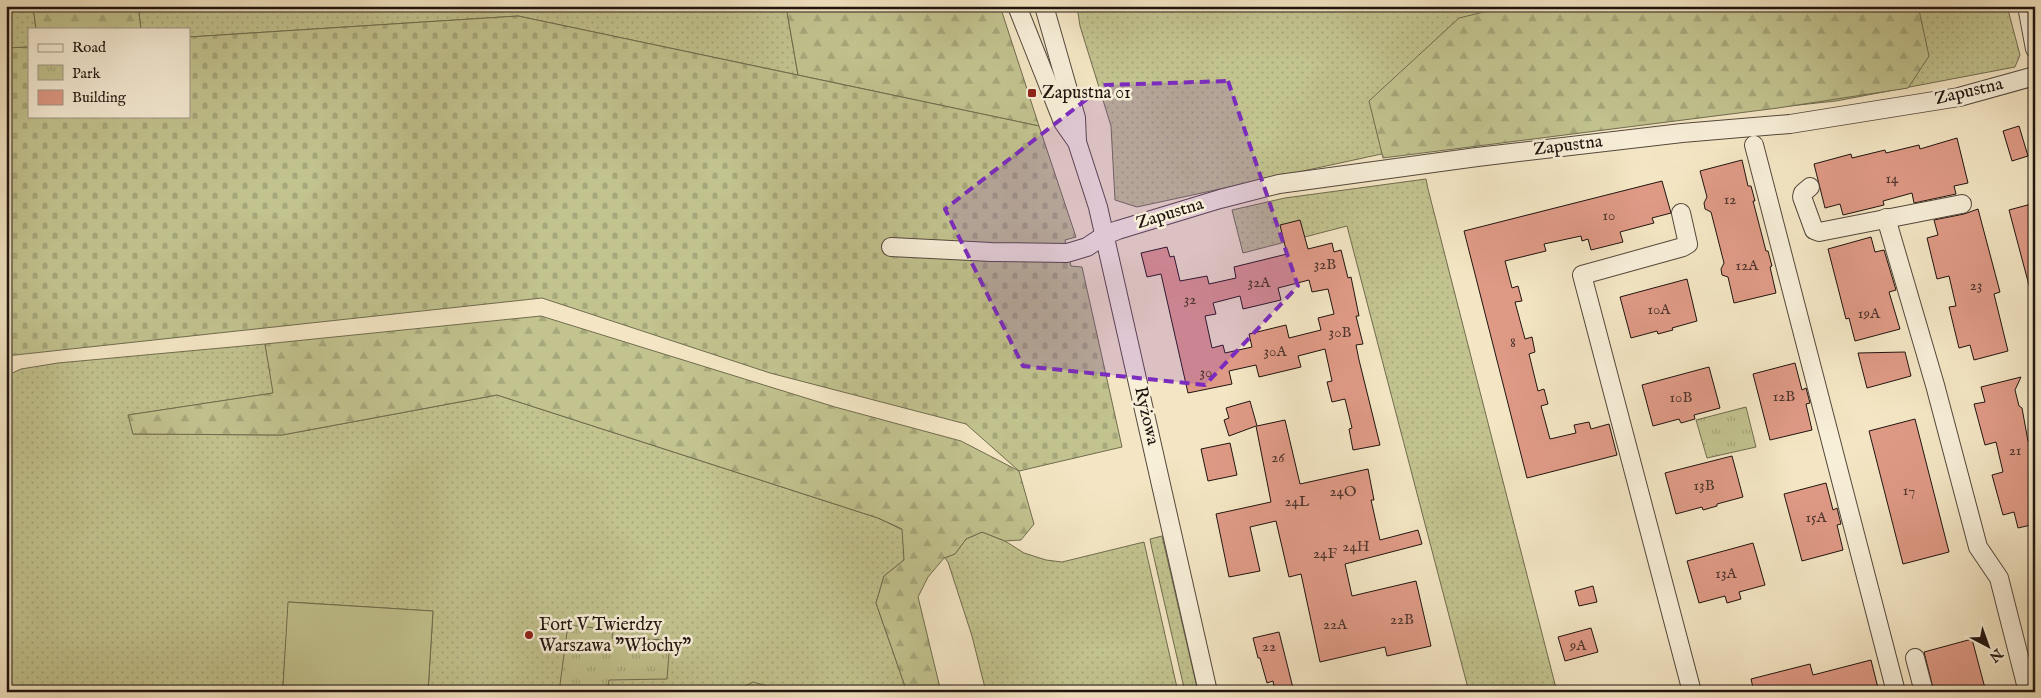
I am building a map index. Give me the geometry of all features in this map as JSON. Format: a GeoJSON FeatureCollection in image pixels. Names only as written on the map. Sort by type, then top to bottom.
{"type":"FeatureCollection","features":[{"type":"Feature","properties":{"kind":"street","name":"Ryżowa"},"geometry":{"type":"LineString","coordinates":[[1017,6],[1059,113],[1076,142],[1098,207],[1208,692]]}},
{"type":"Feature","properties":{"kind":"street","name":"Ryżowa"},"geometry":{"type":"LineString","coordinates":[[1044,6],[1076,118],[1076,142]]}},
{"type":"Feature","properties":{"kind":"street"},"geometry":{"type":"LineString","coordinates":[[2027,6],[2035,49]]}},
{"type":"Feature","properties":{"kind":"street","name":"Zapustna"},"geometry":{"type":"LineString","coordinates":[[891,246],[991,252],[1044,251],[1067,253],[1087,247],[1105,235],[1220,199],[1279,184],[1486,155],[1682,133],[1790,124],[1959,97],[2035,76]]}},
{"type":"Feature","properties":{"kind":"street"},"geometry":{"type":"LineString","coordinates":[[1754,145],[1896,692]]}},
{"type":"Feature","properties":{"kind":"street"},"geometry":{"type":"LineString","coordinates":[[1810,186],[1803,193],[1802,197],[1814,230],[1819,232],[1962,204]]}},
{"type":"Feature","properties":{"kind":"street"},"geometry":{"type":"LineString","coordinates":[[1681,213],[1688,244],[1683,248],[1582,275],[1692,692]]}},
{"type":"Feature","properties":{"kind":"street"},"geometry":{"type":"LineString","coordinates":[[1886,218],[1935,385],[1978,547],[1999,578],[2028,692]]}},
{"type":"Feature","properties":{"kind":"street"},"geometry":{"type":"LineString","coordinates":[[1914,658],[1924,692]]}},
{"type":"Feature","properties":{"kind":"highlighted area"},"geometry":{"type":"Polygon","coordinates":[[[1228,81],[1298,286],[1205,385],[1023,366],[945,209],[1105,85],[1228,81]]]}},
{"type":"Feature","properties":{"kind":"green space"},"geometry":{"type":"Polygon","coordinates":[[[6,6],[33,6],[36,28],[28,28],[28,47],[6,48],[6,6]]]}},
{"type":"Feature","properties":{"kind":"green space"},"geometry":{"type":"Polygon","coordinates":[[[33,6],[138,6],[141,28],[36,28],[33,6]]]}},
{"type":"Feature","properties":{"kind":"green space"},"geometry":{"type":"Polygon","coordinates":[[[138,6],[786,6],[798,75],[518,16],[190,37],[190,28],[141,28],[138,6]]]}},
{"type":"Feature","properties":{"kind":"green space"},"geometry":{"type":"Polygon","coordinates":[[[786,6],[996,6],[1001,9],[1039,126],[798,75],[786,6]]]}},
{"type":"Feature","properties":{"kind":"green space"},"geometry":{"type":"Polygon","coordinates":[[[1077,6],[2007,6],[2020,55],[2015,67],[1836,101],[1423,145],[1137,207],[1115,200],[1111,126],[1080,26],[1077,6]]]}},
{"type":"Feature","properties":{"kind":"green space"},"geometry":{"type":"Polygon","coordinates":[[[1509,6],[1916,6],[1919,10],[1929,56],[1908,88],[1778,108],[1383,158],[1369,101],[1459,18],[1509,6]]]}},
{"type":"Feature","properties":{"kind":"green space"},"geometry":{"type":"Polygon","coordinates":[[[518,16],[1039,126],[1076,237],[1065,240],[1071,266],[1082,267],[1122,447],[1019,471],[966,424],[770,373],[542,298],[6,356],[6,48],[28,47],[28,118],[190,118],[190,37],[518,16]]]}},
{"type":"Feature","properties":{"kind":"green space"},"geometry":{"type":"Polygon","coordinates":[[[1426,179],[1557,692],[1469,692],[1347,226],[1243,253],[1232,210],[1285,198],[1426,179]]]}},
{"type":"Feature","properties":{"kind":"green space"},"geometry":{"type":"Polygon","coordinates":[[[541,316],[835,407],[961,441],[1019,471],[1034,524],[1021,540],[1005,541],[982,532],[966,539],[955,554],[944,558],[928,577],[918,597],[941,692],[907,692],[876,603],[884,576],[904,560],[902,529],[878,518],[497,395],[282,435],[133,434],[128,415],[273,393],[265,344],[541,316]]]}},
{"type":"Feature","properties":{"kind":"green space"},"geometry":{"type":"Polygon","coordinates":[[[265,344],[274,393],[129,415],[133,434],[282,435],[497,395],[878,518],[903,530],[904,560],[884,576],[876,603],[907,692],[779,692],[777,689],[753,683],[733,692],[428,692],[433,611],[289,602],[283,686],[379,692],[6,692],[6,376],[21,369],[58,363],[265,344]]]}},
{"type":"Feature","properties":{"kind":"green space"},"geometry":{"type":"Polygon","coordinates":[[[1746,407],[1756,447],[1707,458],[1696,420],[1746,407]]]}},
{"type":"Feature","properties":{"kind":"green space"},"geometry":{"type":"Polygon","coordinates":[[[982,532],[1005,541],[1024,553],[1046,560],[1062,562],[1144,542],[1178,692],[986,692],[972,636],[948,562],[944,557],[955,554],[966,539],[982,532]]]}},
{"type":"Feature","properties":{"kind":"green space"},"geometry":{"type":"Polygon","coordinates":[[[1162,536],[1198,692],[1185,692],[1152,549],[1150,539],[1162,536]]]}},
{"type":"Feature","properties":{"kind":"green space"},"geometry":{"type":"Polygon","coordinates":[[[288,602],[433,611],[428,692],[379,692],[283,686],[288,602]]]}},
{"type":"Feature","properties":{"kind":"green space"},"geometry":{"type":"Polygon","coordinates":[[[568,625],[613,630],[612,638],[670,640],[667,679],[609,680],[607,692],[559,692],[568,625]]]}},
{"type":"Feature","properties":{"kind":"green space"},"geometry":{"type":"Polygon","coordinates":[[[753,682],[778,689],[779,692],[733,692],[753,682]]]}},
{"type":"Feature","properties":{"kind":"building"},"geometry":{"type":"Polygon","coordinates":[[[2019,126],[2028,156],[2012,161],[2003,131],[2019,126]]]}},
{"type":"Feature","properties":{"kind":"building"},"geometry":{"type":"Polygon","coordinates":[[[1957,138],[1968,183],[1954,186],[1956,194],[1914,203],[1912,193],[1883,201],[1884,205],[1843,215],[1840,204],[1825,208],[1814,164],[1851,154],[1852,158],[1885,150],[1886,153],[1919,145],[1920,149],[1957,138]]]}},
{"type":"Feature","properties":{"kind":"building"},"geometry":{"type":"Polygon","coordinates":[[[1742,160],[1748,186],[1751,186],[1755,201],[1753,201],[1766,251],[1768,251],[1772,266],[1770,267],[1776,293],[1734,303],[1728,277],[1722,275],[1721,269],[1724,263],[1711,212],[1705,209],[1704,203],[1707,197],[1700,171],[1742,160]]]}},
{"type":"Feature","properties":{"kind":"building"},"geometry":{"type":"Polygon","coordinates":[[[1662,181],[1671,213],[1652,218],[1654,223],[1620,232],[1623,242],[1591,250],[1588,239],[1582,241],[1581,236],[1544,244],[1546,251],[1505,261],[1512,288],[1518,286],[1522,301],[1515,302],[1525,339],[1532,337],[1535,352],[1529,354],[1538,391],[1544,389],[1548,404],[1541,406],[1550,439],[1576,433],[1574,425],[1589,422],[1591,429],[1609,424],[1617,455],[1527,478],[1464,231],[1662,181]]]}},
{"type":"Feature","properties":{"kind":"building"},"geometry":{"type":"Polygon","coordinates":[[[2035,203],[2035,288],[2030,289],[2009,210],[2035,203]]]}},
{"type":"Feature","properties":{"kind":"building"},"geometry":{"type":"Polygon","coordinates":[[[1978,209],[2000,292],[1994,294],[2008,351],[1974,360],[1970,345],[1959,348],[1949,307],[1956,306],[1949,276],[1937,279],[1927,238],[1938,235],[1934,220],[1978,209]]]}},
{"type":"Feature","properties":{"kind":"building"},"geometry":{"type":"Polygon","coordinates":[[[1300,220],[1308,249],[1332,243],[1334,252],[1341,250],[1348,278],[1351,277],[1359,316],[1356,316],[1363,344],[1356,345],[1380,445],[1353,450],[1349,429],[1352,428],[1345,399],[1332,402],[1327,382],[1332,381],[1325,349],[1298,356],[1301,367],[1259,377],[1256,365],[1229,371],[1232,384],[1188,393],[1161,274],[1147,277],[1141,253],[1167,247],[1170,257],[1174,256],[1180,281],[1207,276],[1209,284],[1236,278],[1234,267],[1287,254],[1280,225],[1300,220]],[[1309,280],[1278,288],[1281,300],[1243,309],[1240,296],[1213,303],[1216,314],[1205,316],[1212,348],[1223,345],[1225,353],[1252,347],[1249,334],[1286,325],[1289,338],[1321,330],[1318,318],[1334,314],[1328,289],[1312,292],[1309,280]]]}},
{"type":"Feature","properties":{"kind":"building"},"geometry":{"type":"Polygon","coordinates":[[[1871,237],[1875,252],[1884,250],[1896,290],[1889,292],[1900,329],[1855,341],[1849,318],[1846,319],[1828,249],[1871,237]]]}},
{"type":"Feature","properties":{"kind":"building"},"geometry":{"type":"Polygon","coordinates":[[[1687,279],[1697,321],[1658,334],[1657,331],[1631,338],[1620,297],[1687,279]]]}},
{"type":"Feature","properties":{"kind":"building"},"geometry":{"type":"Polygon","coordinates":[[[1905,352],[1911,376],[1867,388],[1858,353],[1905,352]]]}},
{"type":"Feature","properties":{"kind":"building"},"geometry":{"type":"Polygon","coordinates":[[[1795,363],[1802,390],[1806,388],[1810,403],[1806,404],[1812,430],[1770,440],[1753,374],[1795,363]]]}},
{"type":"Feature","properties":{"kind":"building"},"geometry":{"type":"Polygon","coordinates":[[[1709,367],[1720,408],[1694,415],[1695,419],[1681,423],[1679,419],[1653,426],[1642,385],[1709,367]]]}},
{"type":"Feature","properties":{"kind":"building"},"geometry":{"type":"Polygon","coordinates":[[[2021,377],[2015,390],[2019,406],[2022,408],[2028,441],[2031,443],[2034,455],[2035,524],[2018,528],[2014,512],[2003,515],[1992,475],[2003,472],[1996,442],[1985,445],[1974,404],[1985,402],[1981,387],[2021,377]]]}},
{"type":"Feature","properties":{"kind":"building"},"geometry":{"type":"Polygon","coordinates":[[[1250,401],[1257,426],[1285,420],[1300,484],[1368,469],[1374,500],[1371,500],[1380,540],[1418,530],[1422,544],[1345,564],[1352,596],[1416,581],[1431,646],[1387,656],[1385,647],[1320,662],[1301,574],[1289,577],[1276,521],[1250,527],[1260,571],[1229,577],[1216,514],[1271,502],[1256,426],[1229,436],[1224,420],[1229,418],[1226,408],[1250,401]]]}},
{"type":"Feature","properties":{"kind":"building"},"geometry":{"type":"Polygon","coordinates":[[[1915,419],[1949,552],[1903,564],[1869,431],[1915,419]]]}},
{"type":"Feature","properties":{"kind":"building"},"geometry":{"type":"Polygon","coordinates":[[[1230,443],[1237,475],[1208,481],[1201,449],[1230,443]]]}},
{"type":"Feature","properties":{"kind":"building"},"geometry":{"type":"Polygon","coordinates":[[[1732,456],[1743,497],[1703,510],[1702,507],[1676,514],[1665,473],[1732,456]]]}},
{"type":"Feature","properties":{"kind":"building"},"geometry":{"type":"Polygon","coordinates":[[[1826,483],[1833,510],[1837,508],[1841,524],[1837,525],[1843,550],[1802,561],[1784,494],[1826,483]]]}},
{"type":"Feature","properties":{"kind":"building"},"geometry":{"type":"Polygon","coordinates":[[[1753,543],[1765,585],[1739,592],[1741,599],[1727,603],[1725,596],[1699,603],[1687,561],[1753,543]]]}},
{"type":"Feature","properties":{"kind":"building"},"geometry":{"type":"Polygon","coordinates":[[[1593,586],[1597,602],[1579,606],[1575,591],[1593,586]]]}},
{"type":"Feature","properties":{"kind":"building"},"geometry":{"type":"Polygon","coordinates":[[[1591,628],[1598,652],[1565,661],[1558,637],[1591,628]]]}},
{"type":"Feature","properties":{"kind":"building"},"geometry":{"type":"Polygon","coordinates":[[[1279,632],[1294,692],[1275,692],[1273,681],[1267,683],[1253,638],[1279,632]]]}},
{"type":"Feature","properties":{"kind":"building"},"geometry":{"type":"Polygon","coordinates":[[[1972,639],[1986,692],[1934,692],[1924,652],[1972,639]]]}},
{"type":"Feature","properties":{"kind":"building"},"geometry":{"type":"Polygon","coordinates":[[[1871,660],[1879,692],[1754,692],[1751,679],[1810,664],[1813,675],[1871,660]]]}},
{"type":"Feature","properties":{"kind":"place","name":"Zapustna 01"},"geometry":{"type":"Point","coordinates":[1032,93]}},
{"type":"Feature","properties":{"kind":"place","name":"Fort V Twierdzy Warszawa \"Włochy\""},"geometry":{"type":"Point","coordinates":[529,635]}}]}
